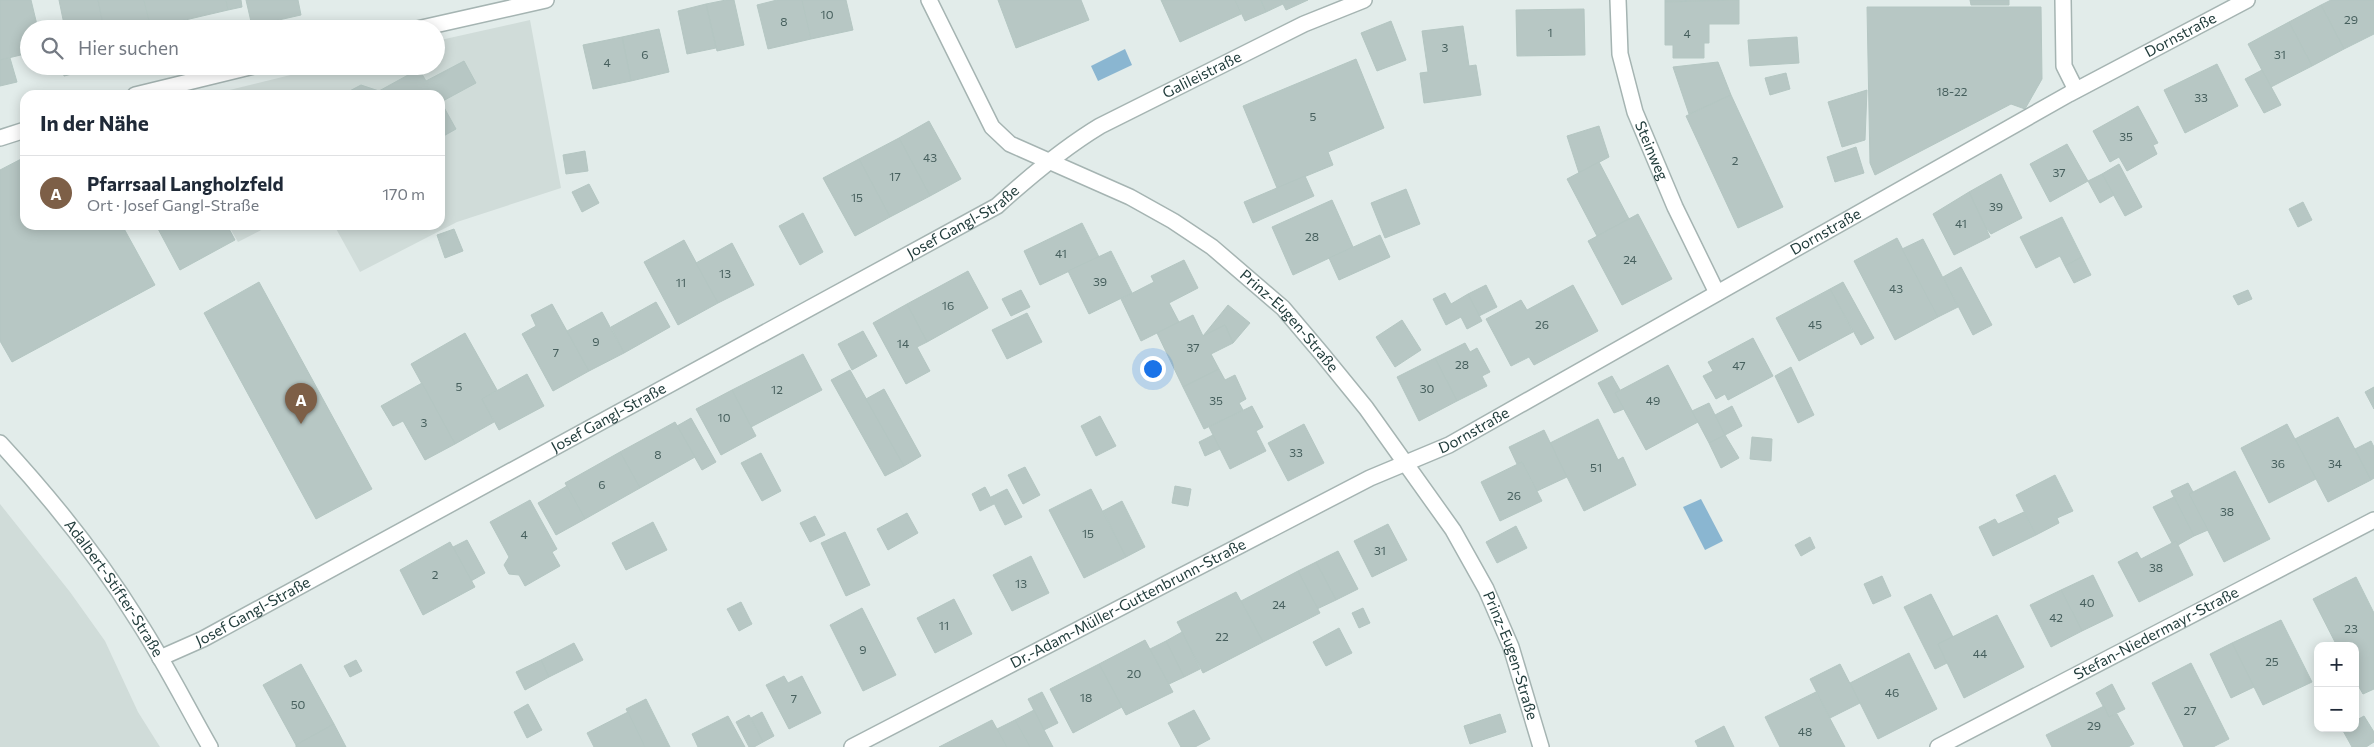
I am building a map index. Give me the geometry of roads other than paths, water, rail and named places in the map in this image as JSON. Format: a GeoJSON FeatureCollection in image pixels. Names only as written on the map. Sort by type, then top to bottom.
{"type":"FeatureCollection","features":[{"type":"Feature","properties":{"kind":"street"},"geometry":{"type":"LineString","coordinates":[[445,23],[546,0]]}},
{"type":"Feature","properties":{"kind":"street","name":"Prinz-Eugen-Straße"},"geometry":{"type":"LineString","coordinates":[[929,0],[992,127],[1010,144],[1047,162],[1130,197],[1173,221],[1212,247],[1283,308],[1322,354],[1366,408],[1453,530],[1486,589],[1511,647],[1541,747]]}},
{"type":"Feature","properties":{"kind":"street","name":"Galileistraße"},"geometry":{"type":"LineString","coordinates":[[1047,162],[1100,126],[1304,24],[1364,0]]}},
{"type":"Feature","properties":{"kind":"street","name":"Steinweg"},"geometry":{"type":"LineString","coordinates":[[1618,0],[1620,54],[1635,112],[1675,207],[1717,293]]}},
{"type":"Feature","properties":{"kind":"street"},"geometry":{"type":"LineString","coordinates":[[2063,0],[2064,66],[2076,90]]}},
{"type":"Feature","properties":{"kind":"street","name":"Dornstraße"},"geometry":{"type":"LineString","coordinates":[[1406,464],[1449,445],[2076,90],[2247,0]]}},
{"type":"Feature","properties":{"kind":"street"},"geometry":{"type":"LineString","coordinates":[[155,90],[217,75]]}},
{"type":"Feature","properties":{"kind":"street"},"geometry":{"type":"LineString","coordinates":[[0,138],[20,132]]}},
{"type":"Feature","properties":{"kind":"street","name":"Josef Gangl-Straße"},"geometry":{"type":"LineString","coordinates":[[160,658],[203,640],[998,206],[1047,162]]}},
{"type":"Feature","properties":{"kind":"street","name":"Adalbert-Stifter-Straße"},"geometry":{"type":"LineString","coordinates":[[0,442],[50,501],[112,582],[138,620],[210,747]]}},
{"type":"Feature","properties":{"kind":"street","name":"Dr.-Adam-Müller-Guttenbrunn-Straße"},"geometry":{"type":"LineString","coordinates":[[852,747],[1370,478],[1406,464]]}},
{"type":"Feature","properties":{"kind":"street","name":"Stefan-Niedermayr-Straße"},"geometry":{"type":"LineString","coordinates":[[1938,747],[2374,520]]}},
{"type":"Feature","properties":{"kind":"water"},"geometry":{"type":"Polygon","coordinates":[[[1125,49],[1132,65],[1098,81],[1091,66],[1125,49]]]}},
{"type":"Feature","properties":{"kind":"water"},"geometry":{"type":"Polygon","coordinates":[[[1701,499],[1723,541],[1705,550],[1683,507],[1701,499]]]}},
{"type":"Feature","properties":{"kind":"place","name":"Pfarrsaal Langholzfeld"},"geometry":{"type":"Point","coordinates":[301,424]}}]}
